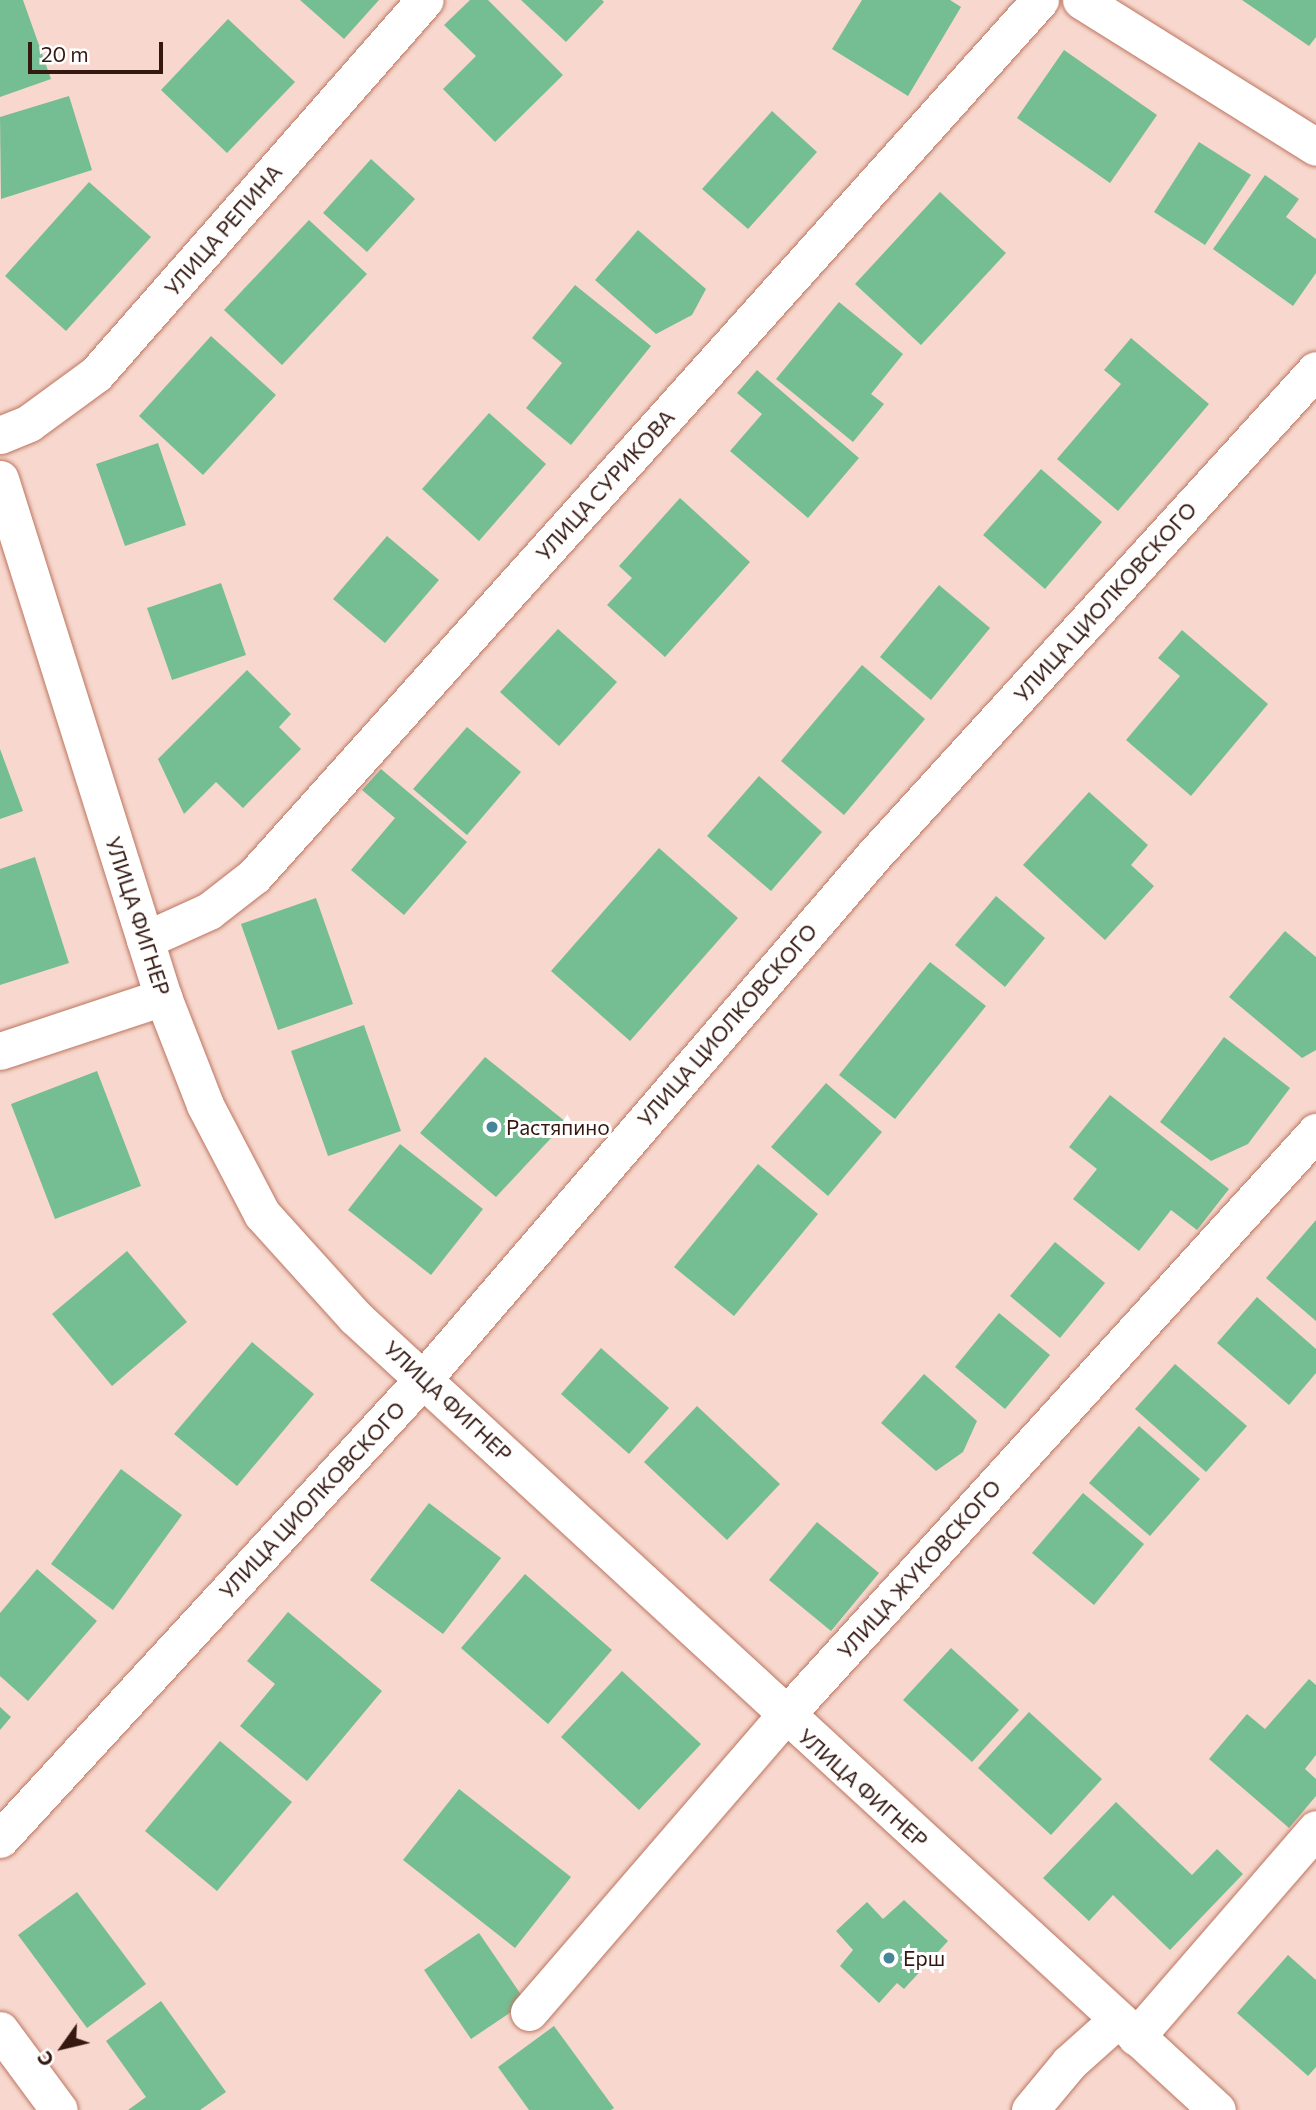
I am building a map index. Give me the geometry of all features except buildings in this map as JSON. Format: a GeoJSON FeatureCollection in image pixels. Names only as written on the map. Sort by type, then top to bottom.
{"type":"FeatureCollection","features":[{"type":"Feature","properties":{"kind":"street","name":"УЛИЦА РЕПИНА"},"geometry":{"type":"LineString","coordinates":[[0,435],[39,417],[96,374],[425,0]]}},
{"type":"Feature","properties":{"kind":"street","name":"УЛИЦА СУРИКОВА"},"geometry":{"type":"LineString","coordinates":[[145,940],[209,911],[254,877],[1040,0]]}},
{"type":"Feature","properties":{"kind":"street"},"geometry":{"type":"LineString","coordinates":[[1081,0],[1316,147]]}},
{"type":"Feature","properties":{"kind":"street","name":"УЛИЦА ЦИОЛКОВСКОГО"},"geometry":{"type":"LineString","coordinates":[[0,1839],[425,1377],[874,855],[1316,370]]}},
{"type":"Feature","properties":{"kind":"street","name":"УЛИЦА ФИГНЕР"},"geometry":{"type":"LineString","coordinates":[[3,500],[163,997],[205,1105],[262,1214],[355,1317],[425,1377],[784,1717],[1217,2110]]}},
{"type":"Feature","properties":{"kind":"street"},"geometry":{"type":"LineString","coordinates":[[0,1051],[163,997]]}},
{"type":"Feature","properties":{"kind":"street","name":"УЛИЦА ЖУКОВСКОГО"},"geometry":{"type":"LineString","coordinates":[[529,2012],[784,1717],[1316,1132]]}},
{"type":"Feature","properties":{"kind":"street"},"geometry":{"type":"LineString","coordinates":[[1030,2110],[1069,2063],[1126,2028],[1316,1829]]}},
{"type":"Feature","properties":{"kind":"street"},"geometry":{"type":"LineString","coordinates":[[0,2030],[59,2110]]}},
{"type":"Feature","properties":{"kind":"place","name":"Растяпино"},"geometry":{"type":"Point","coordinates":[492,1127]}},
{"type":"Feature","properties":{"kind":"place","name":"Ерш"},"geometry":{"type":"Point","coordinates":[889,1958]}}]}
